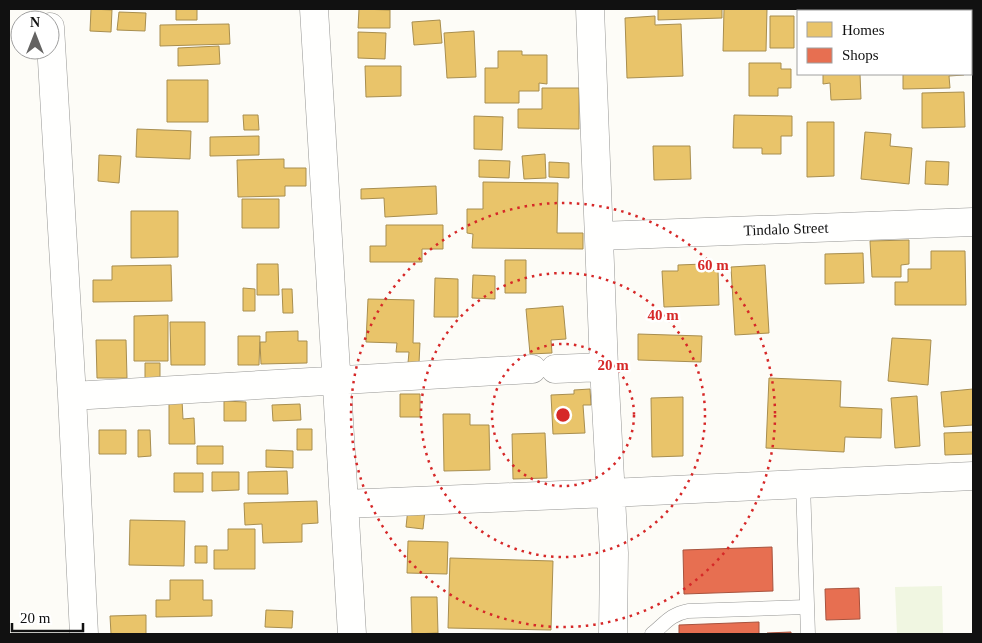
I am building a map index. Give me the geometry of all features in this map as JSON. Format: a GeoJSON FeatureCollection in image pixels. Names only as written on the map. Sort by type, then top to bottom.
{"type":"FeatureCollection","features":[{"type":"Feature","properties":{"kind":"street"},"geometry":{"type":"LineString","coordinates":[[314,9],[352,634]]}},
{"type":"Feature","properties":{"kind":"street"},"geometry":{"type":"LineString","coordinates":[[590,9],[604,367],[614,553],[613,634]]}},
{"type":"Feature","properties":{"kind":"street"},"geometry":{"type":"LineString","coordinates":[[52,60],[84,634]]}},
{"type":"Feature","properties":{"kind":"street","name":"Tindalo Street"},"geometry":{"type":"LineString","coordinates":[[599,236],[973,222]]}},
{"type":"Feature","properties":{"kind":"street"},"geometry":{"type":"LineString","coordinates":[[72,396],[604,367]]}},
{"type":"Feature","properties":{"kind":"street"},"geometry":{"type":"LineString","coordinates":[[344,504],[610,494],[973,476]]}},
{"type":"Feature","properties":{"kind":"lane"},"geometry":{"type":"LineString","coordinates":[[803,484],[808,634]]}},
{"type":"Feature","properties":{"kind":"lane"},"geometry":{"type":"LineString","coordinates":[[652,634],[667,619],[688,611],[806,608]]}},
{"type":"Feature","properties":{"kind":"green space"},"geometry":{"type":"Polygon","coordinates":[[[942,586],[943,634],[897,634],[895,587],[942,586]]]}},
{"type":"Feature","properties":{"kind":"building: Homes"},"geometry":{"type":"Polygon","coordinates":[[[91,9],[112,10],[111,32],[90,31],[91,9]]]}},
{"type":"Feature","properties":{"kind":"building: Homes"},"geometry":{"type":"Polygon","coordinates":[[[176,9],[197,9],[197,20],[176,20],[176,9]]]}},
{"type":"Feature","properties":{"kind":"building: Homes"},"geometry":{"type":"Polygon","coordinates":[[[359,9],[390,10],[390,28],[358,28],[359,9]]]}},
{"type":"Feature","properties":{"kind":"building: Homes"},"geometry":{"type":"Polygon","coordinates":[[[658,9],[722,9],[722,18],[658,20],[658,9]]]}},
{"type":"Feature","properties":{"kind":"building: Homes"},"geometry":{"type":"Polygon","coordinates":[[[724,9],[767,9],[766,51],[723,51],[724,9]]]}},
{"type":"Feature","properties":{"kind":"building: Homes"},"geometry":{"type":"Polygon","coordinates":[[[800,9],[828,9],[828,10],[800,9]]]}},
{"type":"Feature","properties":{"kind":"building: Homes"},"geometry":{"type":"Polygon","coordinates":[[[909,9],[957,9],[957,10],[909,9]]]}},
{"type":"Feature","properties":{"kind":"building: Homes"},"geometry":{"type":"Polygon","coordinates":[[[119,12],[146,13],[145,31],[117,30],[119,12]]]}},
{"type":"Feature","properties":{"kind":"building: Homes"},"geometry":{"type":"Polygon","coordinates":[[[655,16],[655,25],[681,24],[683,76],[627,78],[625,18],[655,16]]]}},
{"type":"Feature","properties":{"kind":"building: Homes"},"geometry":{"type":"Polygon","coordinates":[[[770,16],[794,16],[794,48],[770,48],[770,16]]]}},
{"type":"Feature","properties":{"kind":"building: Homes"},"geometry":{"type":"Polygon","coordinates":[[[440,20],[442,43],[414,45],[412,22],[440,20]]]}},
{"type":"Feature","properties":{"kind":"building: Homes"},"geometry":{"type":"Polygon","coordinates":[[[229,24],[230,44],[160,46],[160,25],[229,24]]]}},
{"type":"Feature","properties":{"kind":"building: Homes"},"geometry":{"type":"Polygon","coordinates":[[[474,31],[476,77],[447,78],[444,33],[474,31]]]}},
{"type":"Feature","properties":{"kind":"building: Homes"},"geometry":{"type":"Polygon","coordinates":[[[358,32],[386,33],[385,59],[358,58],[358,32]]]}},
{"type":"Feature","properties":{"kind":"building: Homes"},"geometry":{"type":"Polygon","coordinates":[[[219,46],[220,64],[178,66],[178,48],[219,46]]]}},
{"type":"Feature","properties":{"kind":"building: Homes"},"geometry":{"type":"Polygon","coordinates":[[[498,51],[522,51],[522,55],[547,55],[547,84],[539,83],[539,91],[519,91],[519,103],[485,103],[485,68],[498,68],[498,51]]]}},
{"type":"Feature","properties":{"kind":"building: Homes"},"geometry":{"type":"Polygon","coordinates":[[[749,63],[781,63],[781,69],[791,69],[791,88],[778,88],[778,96],[749,96],[749,63]]]}},
{"type":"Feature","properties":{"kind":"building: Homes"},"geometry":{"type":"Polygon","coordinates":[[[365,66],[401,66],[401,96],[366,97],[365,66]]]}},
{"type":"Feature","properties":{"kind":"building: Homes"},"geometry":{"type":"Polygon","coordinates":[[[823,75],[860,75],[861,99],[831,100],[830,83],[823,84],[823,75]]]}},
{"type":"Feature","properties":{"kind":"building: Homes"},"geometry":{"type":"Polygon","coordinates":[[[903,75],[964,75],[949,76],[950,88],[903,89],[903,75]]]}},
{"type":"Feature","properties":{"kind":"building: Homes"},"geometry":{"type":"Polygon","coordinates":[[[167,80],[208,80],[208,122],[167,122],[167,80]]]}},
{"type":"Feature","properties":{"kind":"building: Homes"},"geometry":{"type":"Polygon","coordinates":[[[542,88],[579,88],[579,129],[518,128],[518,109],[542,109],[542,88]]]}},
{"type":"Feature","properties":{"kind":"building: Homes"},"geometry":{"type":"Polygon","coordinates":[[[964,92],[965,127],[922,128],[922,93],[964,92]]]}},
{"type":"Feature","properties":{"kind":"building: Homes"},"geometry":{"type":"Polygon","coordinates":[[[243,115],[258,115],[259,130],[244,130],[243,115]]]}},
{"type":"Feature","properties":{"kind":"building: Homes"},"geometry":{"type":"Polygon","coordinates":[[[734,115],[792,116],[792,136],[781,136],[781,154],[762,154],[762,148],[733,148],[734,115]]]}},
{"type":"Feature","properties":{"kind":"building: Homes"},"geometry":{"type":"Polygon","coordinates":[[[474,116],[503,117],[502,150],[474,149],[474,116]]]}},
{"type":"Feature","properties":{"kind":"building: Homes"},"geometry":{"type":"Polygon","coordinates":[[[807,122],[834,122],[834,176],[807,177],[807,122]]]}},
{"type":"Feature","properties":{"kind":"building: Homes"},"geometry":{"type":"Polygon","coordinates":[[[137,129],[191,131],[190,159],[136,157],[137,129]]]}},
{"type":"Feature","properties":{"kind":"building: Homes"},"geometry":{"type":"Polygon","coordinates":[[[865,132],[891,134],[890,146],[912,148],[909,184],[861,179],[865,132]]]}},
{"type":"Feature","properties":{"kind":"building: Homes"},"geometry":{"type":"Polygon","coordinates":[[[259,136],[259,155],[210,156],[210,137],[259,136]]]}},
{"type":"Feature","properties":{"kind":"building: Homes"},"geometry":{"type":"Polygon","coordinates":[[[653,146],[690,146],[691,179],[654,180],[653,146]]]}},
{"type":"Feature","properties":{"kind":"building: Homes"},"geometry":{"type":"Polygon","coordinates":[[[545,154],[546,178],[524,179],[522,156],[545,154]]]}},
{"type":"Feature","properties":{"kind":"building: Homes"},"geometry":{"type":"Polygon","coordinates":[[[99,155],[121,156],[119,183],[98,181],[99,155]]]}},
{"type":"Feature","properties":{"kind":"building: Homes"},"geometry":{"type":"Polygon","coordinates":[[[284,159],[284,168],[306,168],[306,186],[285,186],[285,196],[238,197],[237,160],[284,159]]]}},
{"type":"Feature","properties":{"kind":"building: Homes"},"geometry":{"type":"Polygon","coordinates":[[[479,160],[510,161],[509,178],[479,177],[479,160]]]}},
{"type":"Feature","properties":{"kind":"building: Homes"},"geometry":{"type":"Polygon","coordinates":[[[926,161],[949,162],[948,185],[925,184],[926,161]]]}},
{"type":"Feature","properties":{"kind":"building: Homes"},"geometry":{"type":"Polygon","coordinates":[[[549,162],[569,163],[569,178],[549,177],[549,162]]]}},
{"type":"Feature","properties":{"kind":"building: Homes"},"geometry":{"type":"Polygon","coordinates":[[[483,182],[558,183],[557,233],[583,233],[583,249],[472,248],[473,234],[467,233],[467,209],[483,209],[483,182]]]}},
{"type":"Feature","properties":{"kind":"building: Homes"},"geometry":{"type":"Polygon","coordinates":[[[436,186],[437,214],[385,217],[384,198],[361,199],[361,189],[436,186]]]}},
{"type":"Feature","properties":{"kind":"building: Homes"},"geometry":{"type":"Polygon","coordinates":[[[242,199],[279,199],[279,228],[242,228],[242,199]]]}},
{"type":"Feature","properties":{"kind":"building: Homes"},"geometry":{"type":"Polygon","coordinates":[[[131,211],[178,211],[178,257],[131,258],[131,211]]]}},
{"type":"Feature","properties":{"kind":"building: Homes"},"geometry":{"type":"Polygon","coordinates":[[[386,225],[443,225],[443,249],[422,249],[422,262],[370,262],[370,246],[386,246],[386,225]]]}},
{"type":"Feature","properties":{"kind":"building: Homes"},"geometry":{"type":"Polygon","coordinates":[[[909,240],[909,264],[901,265],[901,277],[872,277],[870,241],[909,240]]]}},
{"type":"Feature","properties":{"kind":"building: Homes"},"geometry":{"type":"Polygon","coordinates":[[[931,251],[965,251],[966,305],[895,305],[895,282],[908,282],[908,269],[931,269],[931,251]]]}},
{"type":"Feature","properties":{"kind":"building: Homes"},"geometry":{"type":"Polygon","coordinates":[[[863,253],[864,283],[825,284],[825,254],[863,253]]]}},
{"type":"Feature","properties":{"kind":"building: Homes"},"geometry":{"type":"Polygon","coordinates":[[[505,260],[526,260],[526,293],[505,293],[505,260]]]}},
{"type":"Feature","properties":{"kind":"building: Homes"},"geometry":{"type":"Polygon","coordinates":[[[257,264],[278,264],[279,295],[257,295],[257,264]]]}},
{"type":"Feature","properties":{"kind":"building: Homes"},"geometry":{"type":"Polygon","coordinates":[[[704,264],[704,271],[718,270],[719,305],[664,307],[662,271],[678,271],[678,265],[704,264]]]}},
{"type":"Feature","properties":{"kind":"building: Homes"},"geometry":{"type":"Polygon","coordinates":[[[171,265],[172,301],[93,302],[93,280],[112,280],[112,266],[171,265]]]}},
{"type":"Feature","properties":{"kind":"building: Homes"},"geometry":{"type":"Polygon","coordinates":[[[765,265],[769,333],[735,335],[731,267],[765,265]]]}},
{"type":"Feature","properties":{"kind":"building: Homes"},"geometry":{"type":"Polygon","coordinates":[[[473,275],[495,276],[495,299],[472,298],[473,275]]]}},
{"type":"Feature","properties":{"kind":"building: Homes"},"geometry":{"type":"Polygon","coordinates":[[[435,278],[458,279],[458,317],[434,317],[435,278]]]}},
{"type":"Feature","properties":{"kind":"building: Homes"},"geometry":{"type":"Polygon","coordinates":[[[243,288],[255,289],[255,311],[243,311],[243,288]]]}},
{"type":"Feature","properties":{"kind":"building: Homes"},"geometry":{"type":"Polygon","coordinates":[[[282,289],[292,289],[293,313],[283,313],[282,289]]]}},
{"type":"Feature","properties":{"kind":"building: Homes"},"geometry":{"type":"Polygon","coordinates":[[[368,299],[414,300],[413,343],[420,343],[419,363],[408,363],[409,352],[396,352],[397,343],[366,342],[368,299]]]}},
{"type":"Feature","properties":{"kind":"building: Homes"},"geometry":{"type":"Polygon","coordinates":[[[563,306],[566,339],[551,340],[552,353],[530,354],[526,309],[563,306]]]}},
{"type":"Feature","properties":{"kind":"building: Homes"},"geometry":{"type":"Polygon","coordinates":[[[168,315],[168,361],[134,361],[134,316],[168,315]]]}},
{"type":"Feature","properties":{"kind":"building: Homes"},"geometry":{"type":"Polygon","coordinates":[[[170,322],[205,322],[205,365],[171,365],[170,322]]]}},
{"type":"Feature","properties":{"kind":"building: Homes"},"geometry":{"type":"Polygon","coordinates":[[[298,331],[298,341],[307,341],[307,363],[261,364],[260,342],[266,342],[266,332],[298,331]]]}},
{"type":"Feature","properties":{"kind":"building: Homes"},"geometry":{"type":"Polygon","coordinates":[[[638,334],[702,336],[701,362],[638,360],[638,334]]]}},
{"type":"Feature","properties":{"kind":"building: Homes"},"geometry":{"type":"Polygon","coordinates":[[[238,336],[260,336],[259,365],[238,365],[238,336]]]}},
{"type":"Feature","properties":{"kind":"building: Homes"},"geometry":{"type":"Polygon","coordinates":[[[892,338],[931,340],[928,385],[888,381],[892,338]]]}},
{"type":"Feature","properties":{"kind":"building: Homes"},"geometry":{"type":"Polygon","coordinates":[[[96,340],[126,340],[127,378],[97,378],[96,340]]]}},
{"type":"Feature","properties":{"kind":"building: Homes"},"geometry":{"type":"Polygon","coordinates":[[[145,363],[160,363],[160,380],[145,380],[145,363]]]}},
{"type":"Feature","properties":{"kind":"building: Homes"},"geometry":{"type":"Polygon","coordinates":[[[769,378],[841,381],[840,407],[882,409],[881,438],[845,437],[844,452],[766,448],[769,378]]]}},
{"type":"Feature","properties":{"kind":"building: Homes"},"geometry":{"type":"Polygon","coordinates":[[[590,389],[591,405],[583,405],[585,433],[553,434],[551,395],[574,394],[574,390],[590,389]]]}},
{"type":"Feature","properties":{"kind":"building: Homes"},"geometry":{"type":"Polygon","coordinates":[[[973,389],[973,425],[944,427],[941,392],[973,389]]]}},
{"type":"Feature","properties":{"kind":"building: Homes"},"geometry":{"type":"Polygon","coordinates":[[[400,394],[420,394],[420,417],[400,417],[400,394]]]}},
{"type":"Feature","properties":{"kind":"building: Homes"},"geometry":{"type":"Polygon","coordinates":[[[917,396],[920,446],[895,448],[891,398],[917,396]]]}},
{"type":"Feature","properties":{"kind":"building: Homes"},"geometry":{"type":"Polygon","coordinates":[[[683,397],[683,456],[652,457],[651,398],[683,397]]]}},
{"type":"Feature","properties":{"kind":"building: Homes"},"geometry":{"type":"Polygon","coordinates":[[[182,400],[183,419],[194,418],[195,444],[169,444],[169,401],[182,400]]]}},
{"type":"Feature","properties":{"kind":"building: Homes"},"geometry":{"type":"Polygon","coordinates":[[[224,401],[246,402],[246,421],[224,421],[224,401]]]}},
{"type":"Feature","properties":{"kind":"building: Homes"},"geometry":{"type":"Polygon","coordinates":[[[300,404],[301,420],[273,421],[272,405],[300,404]]]}},
{"type":"Feature","properties":{"kind":"building: Homes"},"geometry":{"type":"Polygon","coordinates":[[[443,414],[470,414],[470,425],[489,425],[490,470],[444,471],[443,414]]]}},
{"type":"Feature","properties":{"kind":"building: Homes"},"geometry":{"type":"Polygon","coordinates":[[[297,429],[312,429],[312,450],[297,450],[297,429]]]}},
{"type":"Feature","properties":{"kind":"building: Homes"},"geometry":{"type":"Polygon","coordinates":[[[99,430],[126,430],[126,454],[99,454],[99,430]]]}},
{"type":"Feature","properties":{"kind":"building: Homes"},"geometry":{"type":"Polygon","coordinates":[[[138,430],[150,430],[151,456],[138,457],[138,430]]]}},
{"type":"Feature","properties":{"kind":"building: Homes"},"geometry":{"type":"Polygon","coordinates":[[[973,432],[973,454],[945,455],[944,433],[973,432]]]}},
{"type":"Feature","properties":{"kind":"building: Homes"},"geometry":{"type":"Polygon","coordinates":[[[545,433],[547,478],[513,479],[512,434],[545,433]]]}},
{"type":"Feature","properties":{"kind":"building: Homes"},"geometry":{"type":"Polygon","coordinates":[[[197,446],[223,446],[223,464],[197,464],[197,446]]]}},
{"type":"Feature","properties":{"kind":"building: Homes"},"geometry":{"type":"Polygon","coordinates":[[[266,450],[293,451],[293,468],[266,467],[266,450]]]}},
{"type":"Feature","properties":{"kind":"building: Homes"},"geometry":{"type":"Polygon","coordinates":[[[287,471],[288,494],[248,494],[248,472],[287,471]]]}},
{"type":"Feature","properties":{"kind":"building: Homes"},"geometry":{"type":"Polygon","coordinates":[[[212,472],[239,472],[239,490],[212,491],[212,472]]]}},
{"type":"Feature","properties":{"kind":"building: Homes"},"geometry":{"type":"Polygon","coordinates":[[[174,473],[203,473],[203,492],[174,492],[174,473]]]}},
{"type":"Feature","properties":{"kind":"building: Homes"},"geometry":{"type":"Polygon","coordinates":[[[317,501],[318,523],[302,524],[302,542],[263,543],[262,524],[245,525],[244,503],[317,501]]]}},
{"type":"Feature","properties":{"kind":"building: Homes"},"geometry":{"type":"Polygon","coordinates":[[[408,508],[425,510],[423,529],[406,527],[408,508]]]}},
{"type":"Feature","properties":{"kind":"building: Homes"},"geometry":{"type":"Polygon","coordinates":[[[130,520],[185,521],[184,566],[129,565],[130,520]]]}},
{"type":"Feature","properties":{"kind":"building: Homes"},"geometry":{"type":"Polygon","coordinates":[[[228,529],[255,529],[255,569],[214,569],[214,550],[228,550],[228,529]]]}},
{"type":"Feature","properties":{"kind":"building: Homes"},"geometry":{"type":"Polygon","coordinates":[[[408,541],[448,542],[447,574],[407,573],[408,541]]]}},
{"type":"Feature","properties":{"kind":"building: Homes"},"geometry":{"type":"Polygon","coordinates":[[[195,546],[207,546],[207,563],[195,563],[195,546]]]}},
{"type":"Feature","properties":{"kind":"building: Homes"},"geometry":{"type":"Polygon","coordinates":[[[450,558],[553,561],[551,630],[448,628],[450,558]]]}},
{"type":"Feature","properties":{"kind":"building: Homes"},"geometry":{"type":"Polygon","coordinates":[[[170,580],[203,580],[203,600],[212,600],[212,616],[156,617],[156,600],[170,600],[170,580]]]}},
{"type":"Feature","properties":{"kind":"building: Homes"},"geometry":{"type":"Polygon","coordinates":[[[411,597],[437,597],[438,633],[412,634],[411,597]]]}},
{"type":"Feature","properties":{"kind":"building: Homes"},"geometry":{"type":"Polygon","coordinates":[[[266,610],[293,611],[292,628],[265,627],[266,610]]]}},
{"type":"Feature","properties":{"kind":"building: Homes"},"geometry":{"type":"Polygon","coordinates":[[[146,615],[146,634],[111,634],[110,616],[146,615]]]}},
{"type":"Feature","properties":{"kind":"building: Shops"},"geometry":{"type":"Polygon","coordinates":[[[772,547],[773,591],[684,594],[683,550],[772,547]]]}},
{"type":"Feature","properties":{"kind":"building: Shops"},"geometry":{"type":"Polygon","coordinates":[[[859,588],[860,619],[826,620],[825,589],[859,588]]]}},
{"type":"Feature","properties":{"kind":"building: Shops"},"geometry":{"type":"Polygon","coordinates":[[[759,622],[759,634],[679,634],[679,625],[759,622]]]}},
{"type":"Feature","properties":{"kind":"building: Shops"},"geometry":{"type":"Polygon","coordinates":[[[791,632],[791,634],[767,634],[767,633],[791,632]]]}}]}
